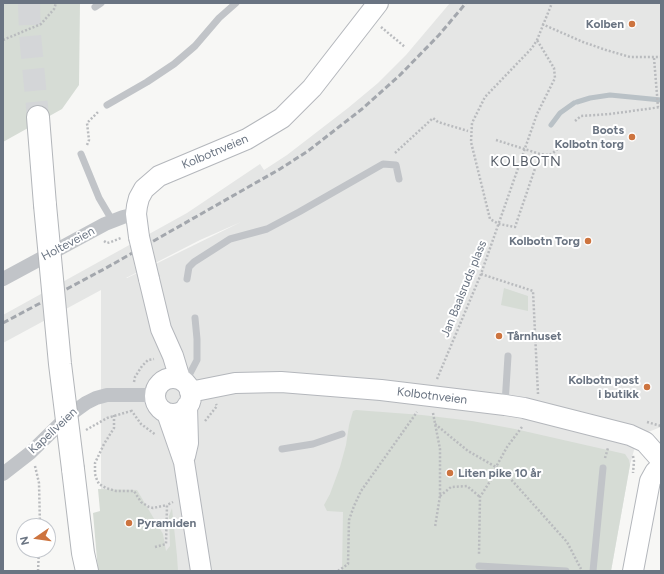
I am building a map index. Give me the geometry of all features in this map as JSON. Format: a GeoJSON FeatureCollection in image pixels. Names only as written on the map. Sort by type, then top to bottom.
{"type":"FeatureCollection","features":[{"type":"Feature","properties":{"kind":"main road"},"geometry":{"type":"LineString","coordinates":[[38,117],[60,364],[83,565]]}},
{"type":"Feature","properties":{"kind":"street","name":"Kolbotnveien"},"geometry":{"type":"LineString","coordinates":[[378,3],[312,88],[282,118],[247,139],[159,176],[144,188],[139,198],[138,227],[161,329],[160,343],[177,390],[235,383],[281,382],[381,390],[505,405],[524,408],[630,435],[645,442],[661,460]]}},
{"type":"Feature","properties":{"kind":"street","name":"Holteveien"},"geometry":{"type":"LineString","coordinates":[[3,279],[112,220],[138,227]]}},
{"type":"Feature","properties":{"kind":"street"},"geometry":{"type":"LineString","coordinates":[[184,462],[188,443],[177,390],[158,406],[167,412],[184,462],[200,571]]}},
{"type":"Feature","properties":{"kind":"street","name":"Kapellveien"},"geometry":{"type":"LineString","coordinates":[[3,474],[30,453],[79,407],[96,398],[117,394],[177,390]]}},
{"type":"Feature","properties":{"kind":"street"},"geometry":{"type":"LineString","coordinates":[[633,571],[650,481],[655,472],[661,466]]}},
{"type":"Feature","properties":{"kind":"lane"},"geometry":{"type":"LineString","coordinates":[[107,105],[147,82],[174,64],[195,46],[219,18],[236,3]]}},
{"type":"Feature","properties":{"kind":"lane"},"geometry":{"type":"LineString","coordinates":[[81,154],[99,198],[112,220]]}},
{"type":"Feature","properties":{"kind":"lane"},"geometry":{"type":"LineString","coordinates":[[187,279],[189,267],[194,262],[230,239],[267,229],[383,164],[396,165],[399,179]]}},
{"type":"Feature","properties":{"kind":"lane"},"geometry":{"type":"LineString","coordinates":[[177,390],[197,360],[195,318]]}},
{"type":"Feature","properties":{"kind":"lane"},"geometry":{"type":"LineString","coordinates":[[505,405],[508,356]]}},
{"type":"Feature","properties":{"kind":"lane"},"geometry":{"type":"LineString","coordinates":[[282,449],[313,444],[342,434]]}},
{"type":"Feature","properties":{"kind":"lane"},"geometry":{"type":"LineString","coordinates":[[593,571],[603,468]]}},
{"type":"Feature","properties":{"kind":"lane"},"geometry":{"type":"LineString","coordinates":[[479,566],[562,571]]}},
{"type":"Feature","properties":{"kind":"path"},"geometry":{"type":"LineString","coordinates":[[3,40],[41,24],[54,9],[56,3]]}},
{"type":"Feature","properties":{"kind":"path"},"geometry":{"type":"LineString","coordinates":[[540,154],[515,227],[499,224],[490,219],[471,142],[472,123],[484,97],[532,48],[537,40],[542,24],[552,3]]}},
{"type":"Feature","properties":{"kind":"path"},"geometry":{"type":"LineString","coordinates":[[542,24],[583,42],[630,57],[661,57]]}},
{"type":"Feature","properties":{"kind":"path"},"geometry":{"type":"LineString","coordinates":[[382,28],[405,47]]}},
{"type":"Feature","properties":{"kind":"path","name":"Jan Baalsruds plass"},"geometry":{"type":"LineString","coordinates":[[437,379],[482,274],[537,114],[555,78],[554,68],[537,40]]}},
{"type":"Feature","properties":{"kind":"path"},"geometry":{"type":"LineString","coordinates":[[575,121],[580,116],[610,114],[660,107],[654,58]]}},
{"type":"Feature","properties":{"kind":"path"},"geometry":{"type":"LineString","coordinates":[[81,154],[89,140],[87,126],[88,121],[107,105]]}},
{"type":"Feature","properties":{"kind":"path"},"geometry":{"type":"LineString","coordinates":[[383,164],[433,118],[438,122],[468,131]]}},
{"type":"Feature","properties":{"kind":"path"},"geometry":{"type":"LineString","coordinates":[[496,140],[540,154],[548,155],[553,153],[562,145]]}},
{"type":"Feature","properties":{"kind":"path"},"geometry":{"type":"LineString","coordinates":[[102,239],[105,242],[111,242],[138,227]]}},
{"type":"Feature","properties":{"kind":"path"},"geometry":{"type":"LineString","coordinates":[[482,274],[533,291],[537,389]]}},
{"type":"Feature","properties":{"kind":"path"},"geometry":{"type":"LineString","coordinates":[[133,385],[134,377],[142,366],[148,360],[155,358]]}},
{"type":"Feature","properties":{"kind":"path"},"geometry":{"type":"LineString","coordinates":[[216,401],[217,406]]}},
{"type":"Feature","properties":{"kind":"path"},"geometry":{"type":"LineString","coordinates":[[132,404],[131,411],[141,424],[159,436]]}},
{"type":"Feature","properties":{"kind":"path"},"geometry":{"type":"LineString","coordinates":[[202,426],[217,406],[222,404]]}},
{"type":"Feature","properties":{"kind":"path"},"geometry":{"type":"LineString","coordinates":[[338,571],[348,564],[349,520],[354,506],[362,491],[418,412],[410,411]]}},
{"type":"Feature","properties":{"kind":"path"},"geometry":{"type":"LineString","coordinates":[[435,527],[440,496],[440,449],[432,413],[439,414]]}},
{"type":"Feature","properties":{"kind":"path"},"geometry":{"type":"LineString","coordinates":[[114,415],[114,428],[97,457],[94,466],[99,484],[116,491],[134,491],[137,500],[153,508],[174,502]]}},
{"type":"Feature","properties":{"kind":"path"},"geometry":{"type":"LineString","coordinates":[[648,422],[661,426]]}},
{"type":"Feature","properties":{"kind":"path"},"geometry":{"type":"LineString","coordinates":[[435,424],[468,451],[496,467],[508,476],[567,542],[583,571]]}},
{"type":"Feature","properties":{"kind":"path"},"geometry":{"type":"LineString","coordinates":[[479,566],[480,497],[494,475],[496,467],[507,447],[521,427],[528,428]]}},
{"type":"Feature","properties":{"kind":"path"},"geometry":{"type":"LineString","coordinates":[[608,447],[614,449]]}},
{"type":"Feature","properties":{"kind":"path"},"geometry":{"type":"LineString","coordinates":[[30,453],[39,482],[40,518]]}},
{"type":"Feature","properties":{"kind":"path"},"geometry":{"type":"LineString","coordinates":[[440,496],[451,486],[467,486],[480,497]]}},
{"type":"Feature","properties":{"kind":"path"},"geometry":{"type":"LineString","coordinates":[[155,547],[166,544],[167,542],[167,505]]}},
{"type":"Feature","properties":{"kind":"path"},"geometry":{"type":"LineString","coordinates":[[38,571],[39,558]]}},
{"type":"Feature","properties":{"kind":"shaded area"},"geometry":{"type":"Polygon","coordinates":[[[3,3],[80,3],[79,85],[62,109],[3,142],[3,3]]]}},
{"type":"Feature","properties":{"kind":"shaded area"},"geometry":{"type":"Polygon","coordinates":[[[450,3],[661,3],[661,427],[648,432],[634,450],[611,571],[101,571],[101,290],[3,343],[3,315],[187,213],[260,164],[264,170],[287,155],[348,108],[378,83],[406,55],[450,3]],[[241,222],[200,240],[127,278],[241,222]]]}},
{"type":"Feature","properties":{"kind":"shaded area"},"geometry":{"type":"Polygon","coordinates":[[[504,288],[528,296],[528,311],[501,305],[504,288]]]}},
{"type":"Feature","properties":{"kind":"shaded area"},"geometry":{"type":"Polygon","coordinates":[[[353,411],[422,415],[472,421],[515,429],[625,454],[630,465],[611,571],[342,571],[343,512],[327,511],[324,505],[330,494],[340,467],[346,445],[349,425],[353,411]]]}},
{"type":"Feature","properties":{"kind":"shaded area","name":"Pyramiden"},"geometry":{"type":"Polygon","coordinates":[[[98,489],[137,490],[163,534],[166,551],[170,546],[169,516],[172,508],[178,571],[98,571],[93,513],[100,511],[98,489]]]}},
{"type":"Feature","properties":{"kind":"waterway"},"geometry":{"type":"LineString","coordinates":[[577,102],[590,98],[610,95],[661,100]]}},
{"type":"Feature","properties":{"kind":"waterway"},"geometry":{"type":"LineString","coordinates":[[551,125],[560,113],[574,103]]}},
{"type":"Feature","properties":{"kind":"tunnel"},"geometry":{"type":"LineString","coordinates":[[29,3],[30,35],[38,117]]}},
{"type":"Feature","properties":{"kind":"railway"},"geometry":{"type":"LineString","coordinates":[[3,323],[106,268],[280,169],[308,151],[362,109],[400,75],[439,35],[466,3]]}},
{"type":"Feature","properties":{"kind":"place","name":"Kolben"},"geometry":{"type":"Point","coordinates":[632,24]}},
{"type":"Feature","properties":{"kind":"place","name":"Boots Kolbotn torg"},"geometry":{"type":"Point","coordinates":[632,137]}},
{"type":"Feature","properties":{"kind":"place","name":"Kolbotn Torg"},"geometry":{"type":"Point","coordinates":[588,241]}},
{"type":"Feature","properties":{"kind":"place","name":"Tårnhuset"},"geometry":{"type":"Point","coordinates":[499,336]}},
{"type":"Feature","properties":{"kind":"place","name":"Kolbotn post i butikk"},"geometry":{"type":"Point","coordinates":[647,387]}},
{"type":"Feature","properties":{"kind":"place","name":"Liten pike 10 år"},"geometry":{"type":"Point","coordinates":[450,473]}},
{"type":"Feature","properties":{"kind":"place","name":"Pyramiden"},"geometry":{"type":"Point","coordinates":[129,523]}},
{"type":"Feature","properties":{"kind":"district","name":"KOLBOTN"},"geometry":{"type":"Point","coordinates":[526,162]}}]}
